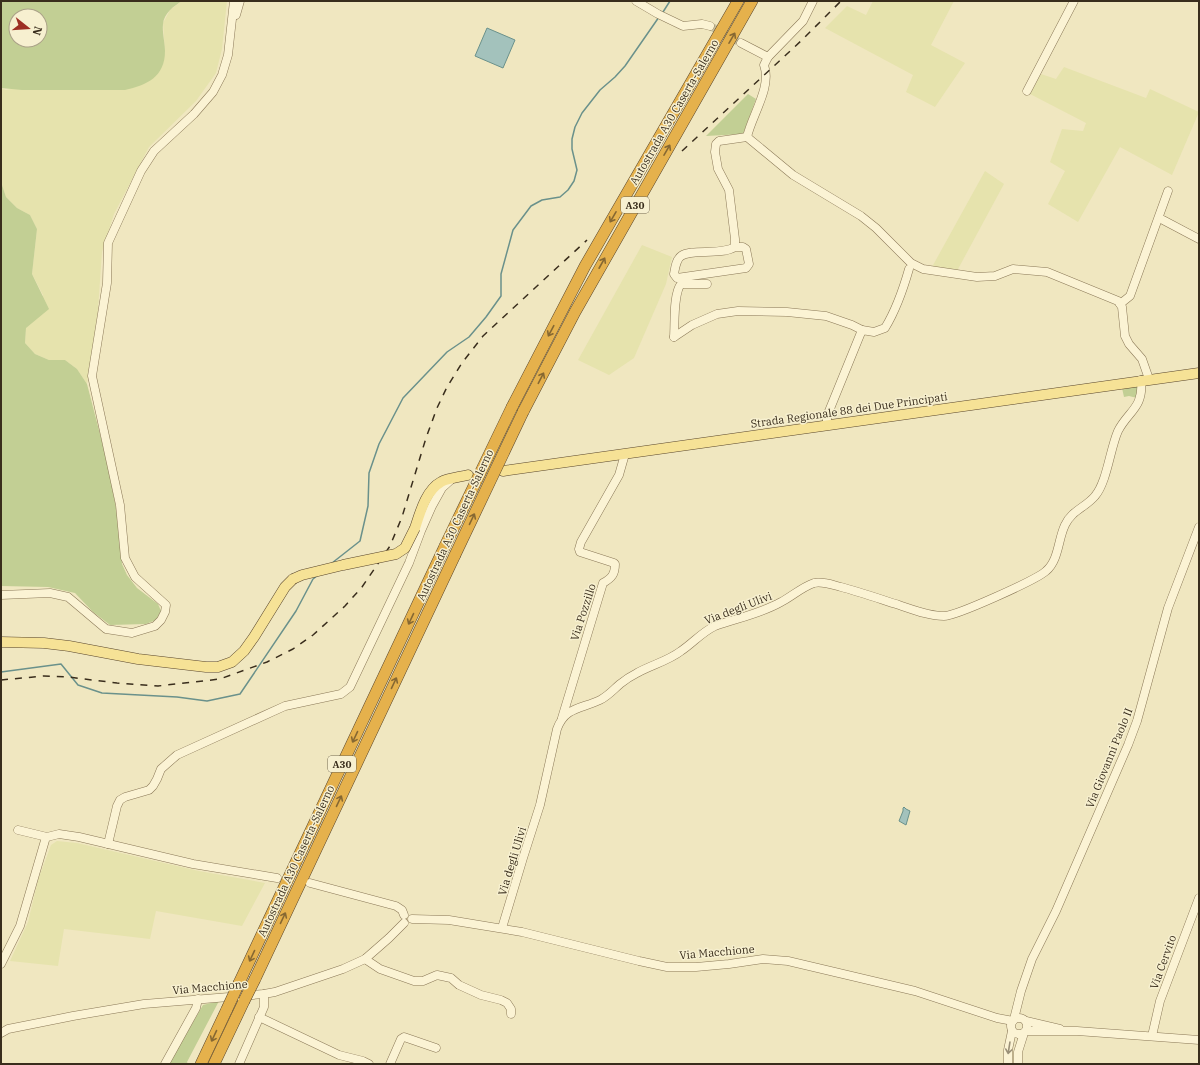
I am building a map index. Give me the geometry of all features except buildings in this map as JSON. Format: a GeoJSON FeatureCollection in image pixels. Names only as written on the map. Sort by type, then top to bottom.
{"type":"FeatureCollection","features":[{"type":"Feature","properties":{"kind":"highway","name":"Autostrada A30 Caserta-Salerno"},"geometry":{"type":"LineString","coordinates":[[201,1064],[473,486],[512,407],[585,266],[738,1]]}},
{"type":"Feature","properties":{"kind":"highway","name":"Autostrada A30 Caserta-Salerno"},"geometry":{"type":"LineString","coordinates":[[244,1000],[523,412],[586,291],[752,1]]}},
{"type":"Feature","properties":{"kind":"highway","name":"A30"},"geometry":{"type":"LineString","coordinates":[[214,1064],[244,1000]]}},
{"type":"Feature","properties":{"kind":"highway"},"geometry":{"type":"LineString","coordinates":[[219,1064],[244,1000]]}},
{"type":"Feature","properties":{"kind":"main road","name":"Strada Regionale 88 dei Due Principati"},"geometry":{"type":"LineString","coordinates":[[503,471],[1199,373]]}},
{"type":"Feature","properties":{"kind":"main road"},"geometry":{"type":"LineString","coordinates":[[1,642],[44,643],[69,646],[138,659],[218,667],[232,662],[244,652],[285,587],[293,579],[302,575],[343,565],[396,554],[405,548],[424,503],[436,485],[442,481],[468,476]]}},
{"type":"Feature","properties":{"kind":"street"},"geometry":{"type":"LineString","coordinates":[[1,595],[50,594],[68,597],[106,630],[132,633],[155,626],[161,620],[165,612],[166,605],[135,577],[125,558],[120,505],[92,376],[107,283],[108,244],[141,171],[154,151],[194,114],[213,92],[222,75],[228,55],[234,1]]}},
{"type":"Feature","properties":{"kind":"street"},"geometry":{"type":"LineString","coordinates":[[231,21],[236,14],[240,1]]}},
{"type":"Feature","properties":{"kind":"street"},"geometry":{"type":"LineString","coordinates":[[636,1],[661,16],[683,26],[702,24],[710,26]]}},
{"type":"Feature","properties":{"kind":"street"},"geometry":{"type":"LineString","coordinates":[[747,137],[749,127],[766,82],[767,73],[764,65],[768,57],[803,21],[813,1]]}},
{"type":"Feature","properties":{"kind":"street"},"geometry":{"type":"LineString","coordinates":[[1027,91],[1074,1]]}},
{"type":"Feature","properties":{"kind":"street"},"geometry":{"type":"LineString","coordinates":[[740,43],[768,57]]}},
{"type":"Feature","properties":{"kind":"street"},"geometry":{"type":"LineString","coordinates":[[735,247],[729,190],[718,168],[715,152],[716,144],[720,141],[747,137],[793,176],[861,216],[876,228],[898,251],[908,265],[933,271],[977,277],[995,276],[1013,269],[1047,272],[1118,301],[1122,307],[1125,336],[1129,344],[1142,359],[1145,380]]}},
{"type":"Feature","properties":{"kind":"street"},"geometry":{"type":"LineString","coordinates":[[1120,304],[1130,296],[1168,191]]}},
{"type":"Feature","properties":{"kind":"street"},"geometry":{"type":"LineString","coordinates":[[1163,220],[1199,238]]}},
{"type":"Feature","properties":{"kind":"street"},"geometry":{"type":"LineString","coordinates":[[735,247],[743,247],[746,249],[749,264],[746,268],[677,278],[674,274],[676,264],[681,256],[690,253],[731,250],[735,247]]}},
{"type":"Feature","properties":{"kind":"street"},"geometry":{"type":"LineString","coordinates":[[707,284],[681,284],[678,288],[674,337],[692,326],[717,314],[738,311],[788,312],[803,315],[826,316],[862,330],[874,332],[885,328],[892,316],[903,288],[908,265]]}},
{"type":"Feature","properties":{"kind":"street"},"geometry":{"type":"LineString","coordinates":[[827,425],[827,416],[862,330]]}},
{"type":"Feature","properties":{"kind":"street","name":"Via degli Ulivi"},"geometry":{"type":"LineString","coordinates":[[502,928],[540,805],[557,729],[562,718],[573,709],[601,700],[635,674],[669,659],[683,650],[698,636],[714,627],[780,603],[814,583],[830,584],[918,612],[947,616],[967,609],[1047,571],[1059,546],[1064,526],[1073,514],[1096,496],[1118,433],[1124,420],[1136,408],[1145,380]]}},
{"type":"Feature","properties":{"kind":"street","name":"Via Pozzillo"},"geometry":{"type":"LineString","coordinates":[[562,718],[603,583],[613,576],[615,569],[614,563],[589,556],[580,552],[579,549],[581,542],[618,475],[625,454]]}},
{"type":"Feature","properties":{"kind":"street"},"geometry":{"type":"LineString","coordinates":[[108,844],[117,806],[120,800],[149,790],[158,779],[161,769],[177,754],[285,706],[341,694],[350,688],[409,564],[432,506],[442,488],[453,478]]}},
{"type":"Feature","properties":{"kind":"street","name":"Via Giovanni Paolo II"},"geometry":{"type":"LineString","coordinates":[[1013,1025],[1021,991],[1032,959],[1056,911],[1137,721],[1168,608],[1199,527]]}},
{"type":"Feature","properties":{"kind":"street"},"geometry":{"type":"LineString","coordinates":[[18,830],[46,837],[59,834],[79,837],[192,864],[277,878]]}},
{"type":"Feature","properties":{"kind":"street"},"geometry":{"type":"LineString","coordinates":[[1,964],[20,926],[46,837]]}},
{"type":"Feature","properties":{"kind":"street"},"geometry":{"type":"LineString","coordinates":[[310,883],[396,906],[402,910],[404,919]]}},
{"type":"Feature","properties":{"kind":"street","name":"Via Cervito"},"geometry":{"type":"LineString","coordinates":[[1152,1036],[1160,1001],[1199,898]]}},
{"type":"Feature","properties":{"kind":"street","name":"Via Macchione"},"geometry":{"type":"LineString","coordinates":[[1,1032],[8,1029],[73,1016],[144,1004],[264,994],[295,986],[365,959],[389,938],[404,919],[410,924],[412,918],[449,920],[502,928],[667,967],[696,967],[763,958],[788,961],[915,992],[997,1018],[1013,1025]]}},
{"type":"Feature","properties":{"kind":"street"},"geometry":{"type":"LineString","coordinates":[[365,959],[380,969],[414,981],[423,981],[438,975],[451,978],[459,985],[476,993],[507,1003],[511,1009],[511,1014]]}},
{"type":"Feature","properties":{"kind":"street"},"geometry":{"type":"LineString","coordinates":[[1018,1064],[1018,1052],[1027,1026],[1021,1008],[1021,991]]}},
{"type":"Feature","properties":{"kind":"street"},"geometry":{"type":"LineString","coordinates":[[239,1064],[264,1007],[264,994]]}},
{"type":"Feature","properties":{"kind":"street"},"geometry":{"type":"LineString","coordinates":[[165,1064],[196,1008],[198,999]]}},
{"type":"Feature","properties":{"kind":"street"},"geometry":{"type":"LineString","coordinates":[[259,1017],[339,1056],[369,1064]]}},
{"type":"Feature","properties":{"kind":"street"},"geometry":{"type":"LineString","coordinates":[[1008,1064],[1008,1050],[1013,1025],[1019,1018],[1077,1032]]}},
{"type":"Feature","properties":{"kind":"street"},"geometry":{"type":"LineString","coordinates":[[1013,1025],[1019,1035],[1025,1032],[1077,1032],[1199,1040]]}},
{"type":"Feature","properties":{"kind":"street"},"geometry":{"type":"LineString","coordinates":[[390,1064],[401,1039],[404,1037],[436,1048]]}},
{"type":"Feature","properties":{"kind":"shaded area"},"geometry":{"type":"Polygon","coordinates":[[[182,1],[227,1],[222,49],[216,73],[196,101],[149,147],[114,214],[102,252],[98,310],[87,384],[77,369],[65,360],[49,360],[35,354],[25,343],[26,328],[43,295],[32,274],[37,229],[30,215],[17,208],[6,197],[1,182],[1,88],[6,90],[165,53],[163,23],[170,10],[182,1]]]}},
{"type":"Feature","properties":{"kind":"shaded area"},"geometry":{"type":"Polygon","coordinates":[[[873,1],[954,1],[931,45],[965,63],[935,107],[906,92],[913,75],[825,28],[847,6],[866,15],[873,1]]]}},
{"type":"Feature","properties":{"kind":"shaded area"},"geometry":{"type":"Polygon","coordinates":[[[1064,67],[1146,98],[1150,89],[1199,112],[1172,175],[1120,147],[1078,222],[1048,204],[1065,171],[1050,162],[1062,129],[1083,131],[1086,123],[1030,94],[1041,74],[1056,79],[1064,67]]]}},
{"type":"Feature","properties":{"kind":"shaded area"},"geometry":{"type":"Polygon","coordinates":[[[985,171],[1004,184],[957,271],[932,267],[985,171]]]}},
{"type":"Feature","properties":{"kind":"shaded area"},"geometry":{"type":"Polygon","coordinates":[[[642,245],[672,257],[666,284],[634,358],[609,375],[578,360],[642,245]]]}},
{"type":"Feature","properties":{"kind":"shaded area"},"geometry":{"type":"Polygon","coordinates":[[[57,841],[77,843],[199,871],[265,883],[242,926],[156,911],[150,939],[64,929],[58,966],[10,961],[28,922],[38,880],[51,845],[57,841]]]}},
{"type":"Feature","properties":{"kind":"green space"},"geometry":{"type":"Polygon","coordinates":[[[1,1],[182,1],[165,16],[163,27],[165,48],[164,60],[158,73],[147,82],[125,90],[22,90],[1,88],[1,1]]]}},
{"type":"Feature","properties":{"kind":"green space"},"geometry":{"type":"Polygon","coordinates":[[[748,94],[756,99],[743,134],[706,136],[748,94]]]}},
{"type":"Feature","properties":{"kind":"green space"},"geometry":{"type":"Polygon","coordinates":[[[1,182],[6,197],[17,208],[30,215],[37,229],[32,274],[49,309],[26,328],[25,343],[35,354],[49,360],[65,360],[77,369],[87,384],[108,465],[120,530],[122,564],[127,575],[137,588],[158,604],[161,611],[156,620],[146,624],[110,625],[93,612],[75,593],[48,587],[1,586],[1,182]]]}},
{"type":"Feature","properties":{"kind":"green space"},"geometry":{"type":"Polygon","coordinates":[[[1138,386],[1137,398],[1129,396],[1124,397],[1122,388],[1138,386]]]}},
{"type":"Feature","properties":{"kind":"green space"},"geometry":{"type":"Polygon","coordinates":[[[219,1001],[187,1062],[188,1064],[169,1064],[203,1005],[219,1001]]]}},
{"type":"Feature","properties":{"kind":"water"},"geometry":{"type":"Polygon","coordinates":[[[487,28],[515,40],[503,68],[475,56],[487,28]]]}},
{"type":"Feature","properties":{"kind":"water"},"geometry":{"type":"Polygon","coordinates":[[[904,807],[910,811],[906,825],[899,821],[904,807]]]}},
{"type":"Feature","properties":{"kind":"waterway"},"geometry":{"type":"LineString","coordinates":[[663,12],[670,1]]}},
{"type":"Feature","properties":{"kind":"waterway"},"geometry":{"type":"LineString","coordinates":[[332,563],[360,541],[368,506],[369,473],[379,444],[403,398],[447,352],[469,337],[501,296],[501,274],[513,230],[531,206],[542,200],[560,197],[568,190],[574,181],[577,170],[572,149],[572,139],[575,127],[582,113],[600,90],[625,66],[659,17]]}},
{"type":"Feature","properties":{"kind":"waterway"},"geometry":{"type":"LineString","coordinates":[[1,672],[61,664],[78,685],[102,693],[177,697],[207,701],[240,694],[296,611],[313,579],[317,576]]}},
{"type":"Feature","properties":{"kind":"tunnel"},"geometry":{"type":"LineString","coordinates":[[710,26],[741,43]]}},
{"type":"Feature","properties":{"kind":"railway"},"geometry":{"type":"LineString","coordinates":[[682,151],[802,40],[841,1]]}},
{"type":"Feature","properties":{"kind":"railway"},"geometry":{"type":"LineString","coordinates":[[1,680],[44,676],[158,686],[220,679],[267,662],[293,649],[313,635],[345,606],[362,587],[390,546],[402,517],[426,438],[437,408],[447,387],[462,363],[483,336],[587,240]]}}]}
